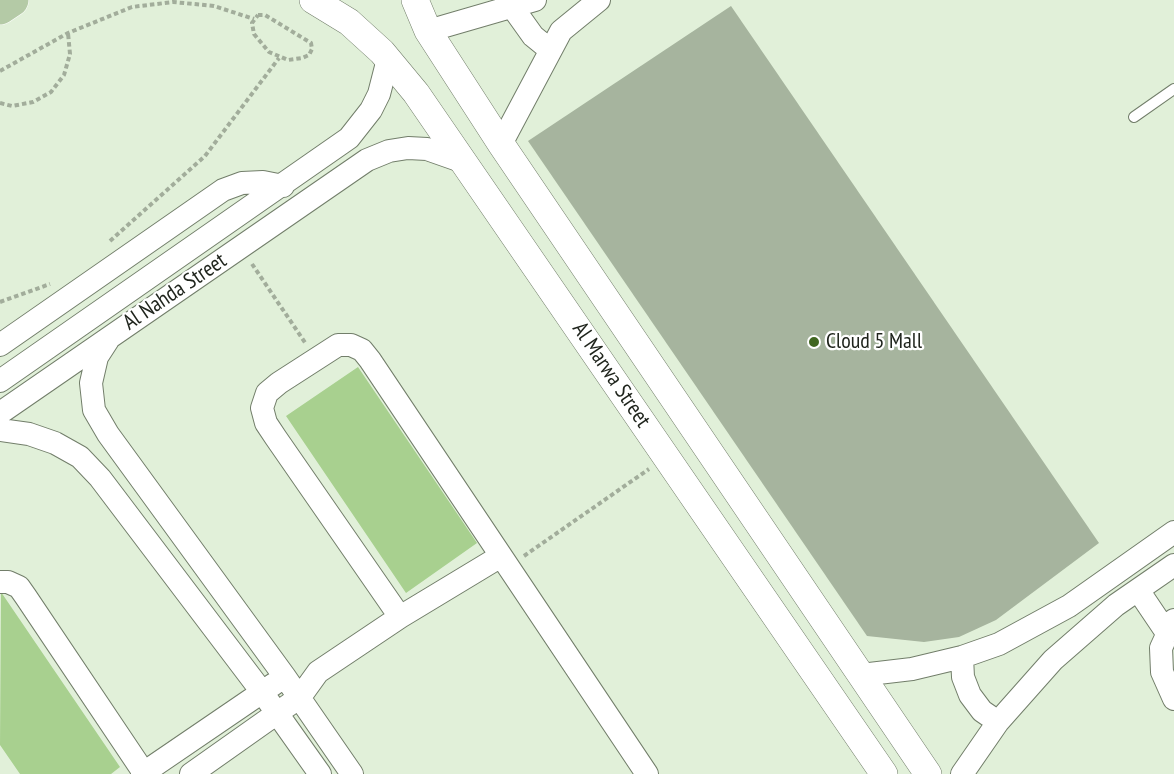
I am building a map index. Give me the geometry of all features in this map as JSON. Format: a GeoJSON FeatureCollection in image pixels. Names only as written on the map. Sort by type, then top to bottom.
{"type":"FeatureCollection","features":[{"type":"Feature","properties":{"kind":"main road"},"geometry":{"type":"LineString","coordinates":[[0,8],[12,0]]}},
{"type":"Feature","properties":{"kind":"street","name":"Al Marwa Street"},"geometry":{"type":"LineString","coordinates":[[415,0],[428,31],[501,144],[928,774]]}},
{"type":"Feature","properties":{"kind":"street"},"geometry":{"type":"LineString","coordinates":[[428,31],[535,0]]}},
{"type":"Feature","properties":{"kind":"street"},"geometry":{"type":"LineString","coordinates":[[501,144],[549,49],[561,31],[599,0]]}},
{"type":"Feature","properties":{"kind":"street","name":"Al Marwa Street"},"geometry":{"type":"LineString","coordinates":[[318,1],[349,22],[388,59],[416,93],[884,774]]}},
{"type":"Feature","properties":{"kind":"street"},"geometry":{"type":"LineString","coordinates":[[513,8],[533,36],[549,49]]}},
{"type":"Feature","properties":{"kind":"street","name":"Al Nahda Street"},"geometry":{"type":"LineString","coordinates":[[0,381],[349,138],[371,110],[382,85],[388,59]]}},
{"type":"Feature","properties":{"kind":"street","name":"Al Nahda Street"},"geometry":{"type":"LineString","coordinates":[[0,413],[367,160],[389,151],[408,148],[427,149],[464,162]]}},
{"type":"Feature","properties":{"kind":"street"},"geometry":{"type":"LineString","coordinates":[[333,149],[350,172]]}},
{"type":"Feature","properties":{"kind":"street"},"geometry":{"type":"LineString","coordinates":[[0,345],[223,190],[242,183],[263,182],[283,186]]}},
{"type":"Feature","properties":{"kind":"street"},"geometry":{"type":"LineString","coordinates":[[595,352],[626,329]]}},
{"type":"Feature","properties":{"kind":"street"},"geometry":{"type":"LineString","coordinates":[[112,334],[97,357],[91,383],[94,410],[115,446],[300,697],[352,774]]}},
{"type":"Feature","properties":{"kind":"street"},"geometry":{"type":"LineString","coordinates":[[400,617],[266,423],[262,408],[267,393],[338,345],[351,345],[362,350],[647,774]]}},
{"type":"Feature","properties":{"kind":"street"},"geometry":{"type":"LineString","coordinates":[[0,430],[29,434],[55,443],[80,457],[88,465],[262,692],[320,774]]}},
{"type":"Feature","properties":{"kind":"street"},"geometry":{"type":"LineString","coordinates":[[88,465],[115,446]]}},
{"type":"Feature","properties":{"kind":"street"},"geometry":{"type":"LineString","coordinates":[[861,675],[912,669],[962,657],[1035,627],[1069,606],[1174,532]]}},
{"type":"Feature","properties":{"kind":"street"},"geometry":{"type":"LineString","coordinates":[[191,774],[300,697],[318,672],[400,617],[505,562]]}},
{"type":"Feature","properties":{"kind":"street"},"geometry":{"type":"LineString","coordinates":[[963,774],[998,722],[1053,660],[1084,632],[1174,565]]}},
{"type":"Feature","properties":{"kind":"street"},"geometry":{"type":"LineString","coordinates":[[0,582],[18,587],[26,597],[143,773],[285,677],[318,672]]}},
{"type":"Feature","properties":{"kind":"street"},"geometry":{"type":"LineString","coordinates":[[1138,590],[1170,626],[1161,648],[1162,672],[1174,699]]}},
{"type":"Feature","properties":{"kind":"street"},"geometry":{"type":"LineString","coordinates":[[962,657],[963,677],[970,695],[982,711],[998,722]]}},
{"type":"Feature","properties":{"kind":"lane"},"geometry":{"type":"LineString","coordinates":[[1134,117],[1174,89]]}},
{"type":"Feature","properties":{"kind":"path"},"geometry":{"type":"LineString","coordinates":[[0,71],[68,33],[132,7],[173,2],[214,6],[254,19]]}},
{"type":"Feature","properties":{"kind":"path"},"geometry":{"type":"LineString","coordinates":[[258,15],[265,15],[311,43],[312,49],[302,58],[279,58],[260,44],[254,33],[254,19],[258,15]]}},
{"type":"Feature","properties":{"kind":"path"},"geometry":{"type":"LineString","coordinates":[[0,103],[12,106],[33,102],[51,92],[64,75],[70,54],[68,33]]}},
{"type":"Feature","properties":{"kind":"path"},"geometry":{"type":"LineString","coordinates":[[103,247],[205,156],[279,58]]}},
{"type":"Feature","properties":{"kind":"path"},"geometry":{"type":"LineString","coordinates":[[241,248],[316,359]]}},
{"type":"Feature","properties":{"kind":"path"},"geometry":{"type":"LineString","coordinates":[[0,302],[58,281]]}},
{"type":"Feature","properties":{"kind":"path"},"geometry":{"type":"LineString","coordinates":[[505,562],[667,457]]}},
{"type":"Feature","properties":{"kind":"green space"},"geometry":{"type":"Polygon","coordinates":[[[358,367],[477,543],[406,593],[286,416],[358,367]]]}},
{"type":"Feature","properties":{"kind":"green space"},"geometry":{"type":"Polygon","coordinates":[[[1,592],[120,767],[111,774],[20,774],[0,745],[1,592]]]}},
{"type":"Feature","properties":{"kind":"building","name":"Cloud 5 Mall"},"geometry":{"type":"Polygon","coordinates":[[[731,6],[1099,543],[996,620],[959,637],[924,642],[867,636],[528,141],[731,6]]]}},
{"type":"Feature","properties":{"kind":"place","name":"Cloud 5 Mall"},"geometry":{"type":"Point","coordinates":[814,342]}}]}
